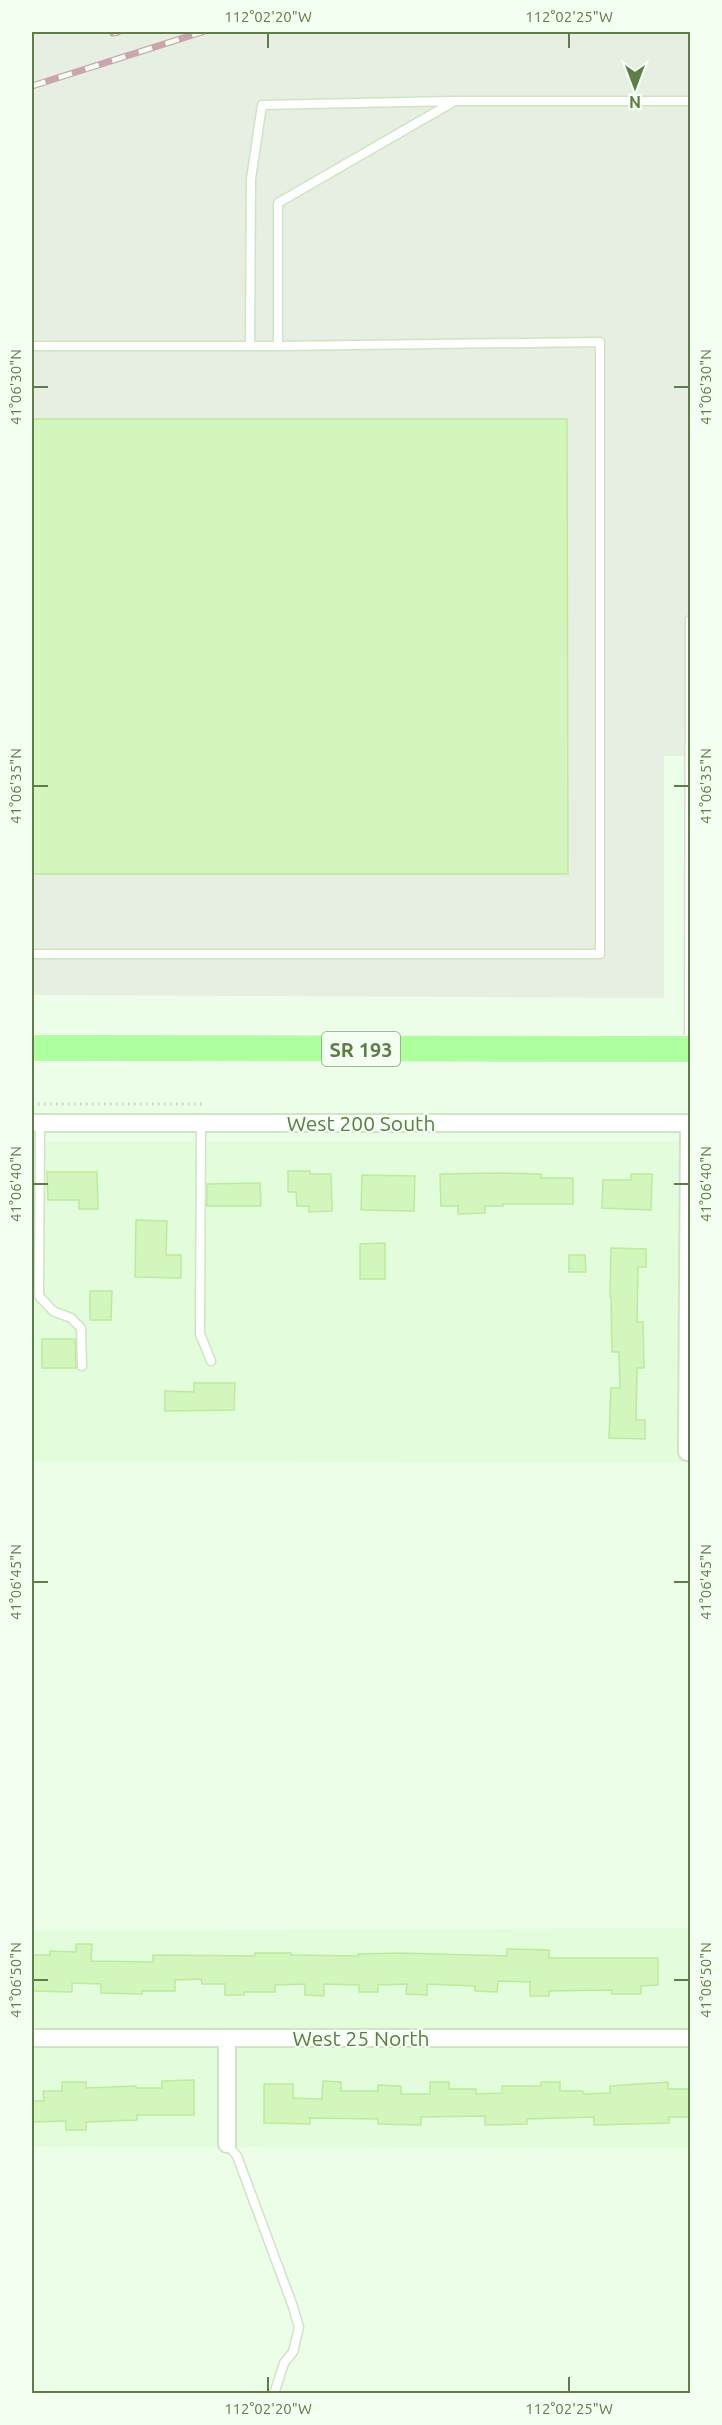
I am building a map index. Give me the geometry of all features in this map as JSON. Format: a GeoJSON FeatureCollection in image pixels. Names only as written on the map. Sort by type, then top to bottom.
{"type":"FeatureCollection","features":[{"type":"Feature","properties":{"kind":"main road","name":"SR 193"},"geometry":{"type":"LineString","coordinates":[[32,1048],[690,1049]]}},
{"type":"Feature","properties":{"kind":"street","name":"West 200 South"},"geometry":{"type":"LineString","coordinates":[[36,1123],[690,1123]]}},
{"type":"Feature","properties":{"kind":"street"},"geometry":{"type":"LineString","coordinates":[[687,1452],[690,1123]]}},
{"type":"Feature","properties":{"kind":"street","name":"West 25 North"},"geometry":{"type":"LineString","coordinates":[[32,2038],[690,2038]]}},
{"type":"Feature","properties":{"kind":"street"},"geometry":{"type":"LineString","coordinates":[[227,2038],[227,2144]]}},
{"type":"Feature","properties":{"kind":"lane"},"geometry":{"type":"LineString","coordinates":[[278,346],[278,203],[453,101]]}},
{"type":"Feature","properties":{"kind":"lane"},"geometry":{"type":"LineString","coordinates":[[250,346],[251,179],[262,105],[453,101],[690,101]]}},
{"type":"Feature","properties":{"kind":"lane"},"geometry":{"type":"LineString","coordinates":[[32,346],[600,342],[600,954],[32,954]]}},
{"type":"Feature","properties":{"kind":"lane"},"geometry":{"type":"LineString","coordinates":[[690,620],[690,1049]]}},
{"type":"Feature","properties":{"kind":"lane"},"geometry":{"type":"LineString","coordinates":[[36,1123],[39,1296],[52,1311],[71,1318],[81,1328],[82,1366]]}},
{"type":"Feature","properties":{"kind":"lane"},"geometry":{"type":"LineString","coordinates":[[201,1123],[200,1334],[211,1361]]}},
{"type":"Feature","properties":{"kind":"lane"},"geometry":{"type":"LineString","coordinates":[[227,2144],[237,2156],[299,2327],[294,2352],[284,2363],[274,2394]]}},
{"type":"Feature","properties":{"kind":"shaded area"},"geometry":{"type":"Polygon","coordinates":[[[32,32],[690,32],[690,756],[664,756],[664,998],[32,995],[32,32]]]}},
{"type":"Feature","properties":{"kind":"shaded area"},"geometry":{"type":"Polygon","coordinates":[[[32,1141],[690,1141],[690,1463],[32,1461],[32,1141]]]}},
{"type":"Feature","properties":{"kind":"shaded area"},"geometry":{"type":"Polygon","coordinates":[[[690,1928],[690,2148],[32,2147],[32,1931],[690,1928]]]}},
{"type":"Feature","properties":{"kind":"building"},"geometry":{"type":"Polygon","coordinates":[[[32,419],[567,419],[568,874],[32,874],[32,419]]]}},
{"type":"Feature","properties":{"kind":"building"},"geometry":{"type":"Polygon","coordinates":[[[288,1171],[331,1174],[332,1211],[309,1212],[309,1206],[297,1206],[296,1192],[288,1192],[288,1171]]]}},
{"type":"Feature","properties":{"kind":"building"},"geometry":{"type":"Polygon","coordinates":[[[47,1172],[97,1172],[98,1209],[79,1209],[79,1200],[48,1200],[47,1172]]]}},
{"type":"Feature","properties":{"kind":"building"},"geometry":{"type":"Polygon","coordinates":[[[440,1174],[541,1174],[541,1178],[573,1178],[573,1204],[503,1204],[503,1206],[485,1206],[485,1213],[458,1214],[458,1206],[441,1206],[440,1174]]]}},
{"type":"Feature","properties":{"kind":"building"},"geometry":{"type":"Polygon","coordinates":[[[631,1174],[652,1174],[651,1210],[602,1208],[603,1180],[631,1180],[631,1174]]]}},
{"type":"Feature","properties":{"kind":"building"},"geometry":{"type":"Polygon","coordinates":[[[362,1175],[415,1176],[414,1211],[361,1210],[362,1175]]]}},
{"type":"Feature","properties":{"kind":"building"},"geometry":{"type":"Polygon","coordinates":[[[260,1183],[261,1206],[207,1206],[207,1184],[260,1183]]]}},
{"type":"Feature","properties":{"kind":"building"},"geometry":{"type":"Polygon","coordinates":[[[136,1220],[167,1221],[166,1255],[181,1255],[181,1278],[135,1277],[136,1220]]]}},
{"type":"Feature","properties":{"kind":"building"},"geometry":{"type":"Polygon","coordinates":[[[385,1243],[385,1279],[360,1279],[360,1244],[385,1243]]]}},
{"type":"Feature","properties":{"kind":"building"},"geometry":{"type":"Polygon","coordinates":[[[611,1248],[646,1249],[646,1267],[638,1267],[637,1322],[643,1322],[644,1368],[637,1368],[636,1420],[645,1420],[645,1439],[609,1438],[611,1388],[620,1388],[619,1352],[612,1352],[611,1248]]]}},
{"type":"Feature","properties":{"kind":"building"},"geometry":{"type":"Polygon","coordinates":[[[569,1255],[585,1255],[586,1272],[569,1272],[569,1255]]]}},
{"type":"Feature","properties":{"kind":"building"},"geometry":{"type":"Polygon","coordinates":[[[90,1291],[112,1291],[111,1320],[90,1320],[90,1291]]]}},
{"type":"Feature","properties":{"kind":"building"},"geometry":{"type":"Polygon","coordinates":[[[42,1339],[75,1339],[76,1368],[42,1368],[42,1339]]]}},
{"type":"Feature","properties":{"kind":"building"},"geometry":{"type":"Polygon","coordinates":[[[194,1383],[235,1383],[234,1410],[165,1411],[165,1391],[194,1392],[194,1383]]]}},
{"type":"Feature","properties":{"kind":"building"},"geometry":{"type":"Polygon","coordinates":[[[76,1944],[92,1944],[91,1961],[153,1962],[153,1955],[255,1956],[255,1953],[291,1953],[291,1955],[358,1956],[358,1954],[399,1953],[507,1956],[507,1949],[549,1950],[549,1958],[658,1958],[658,1985],[641,1986],[641,1994],[612,1994],[612,1990],[549,1991],[549,1996],[530,1996],[530,1982],[498,1981],[497,1992],[475,1991],[475,1986],[427,1984],[427,1995],[406,1994],[407,1984],[378,1985],[378,1992],[359,1992],[359,1985],[324,1984],[324,1996],[305,1995],[305,1984],[275,1985],[275,1992],[244,1992],[244,1995],[225,1995],[225,1984],[202,1984],[201,1979],[175,1980],[175,1991],[142,1991],[142,1994],[101,1993],[101,1984],[72,1983],[72,1992],[32,1991],[32,1955],[50,1955],[50,1951],[76,1952],[76,1944]]]}},
{"type":"Feature","properties":{"kind":"building"},"geometry":{"type":"Polygon","coordinates":[[[194,2080],[194,2115],[137,2115],[137,2120],[86,2122],[86,2130],[66,2130],[66,2121],[32,2122],[32,2101],[44,2101],[43,2091],[62,2091],[62,2082],[86,2082],[86,2088],[136,2086],[136,2088],[162,2088],[162,2081],[194,2080]]]}},
{"type":"Feature","properties":{"kind":"building"},"geometry":{"type":"Polygon","coordinates":[[[323,2081],[341,2082],[341,2091],[378,2091],[378,2085],[401,2086],[401,2094],[430,2094],[430,2082],[449,2082],[449,2089],[476,2089],[476,2094],[502,2093],[502,2086],[541,2086],[541,2082],[560,2082],[560,2091],[583,2091],[584,2094],[610,2093],[610,2086],[668,2082],[668,2089],[690,2089],[690,2117],[669,2117],[669,2123],[594,2125],[594,2117],[527,2119],[527,2124],[485,2125],[485,2116],[421,2117],[421,2125],[378,2124],[378,2119],[310,2118],[310,2124],[264,2123],[264,2084],[293,2084],[293,2098],[322,2099],[323,2081]]]}},
{"type":"Feature","properties":{"kind":"railway"},"geometry":{"type":"LineString","coordinates":[[113,33],[118,32]]}},
{"type":"Feature","properties":{"kind":"railway"},"geometry":{"type":"LineString","coordinates":[[32,86],[202,32]]}}]}
